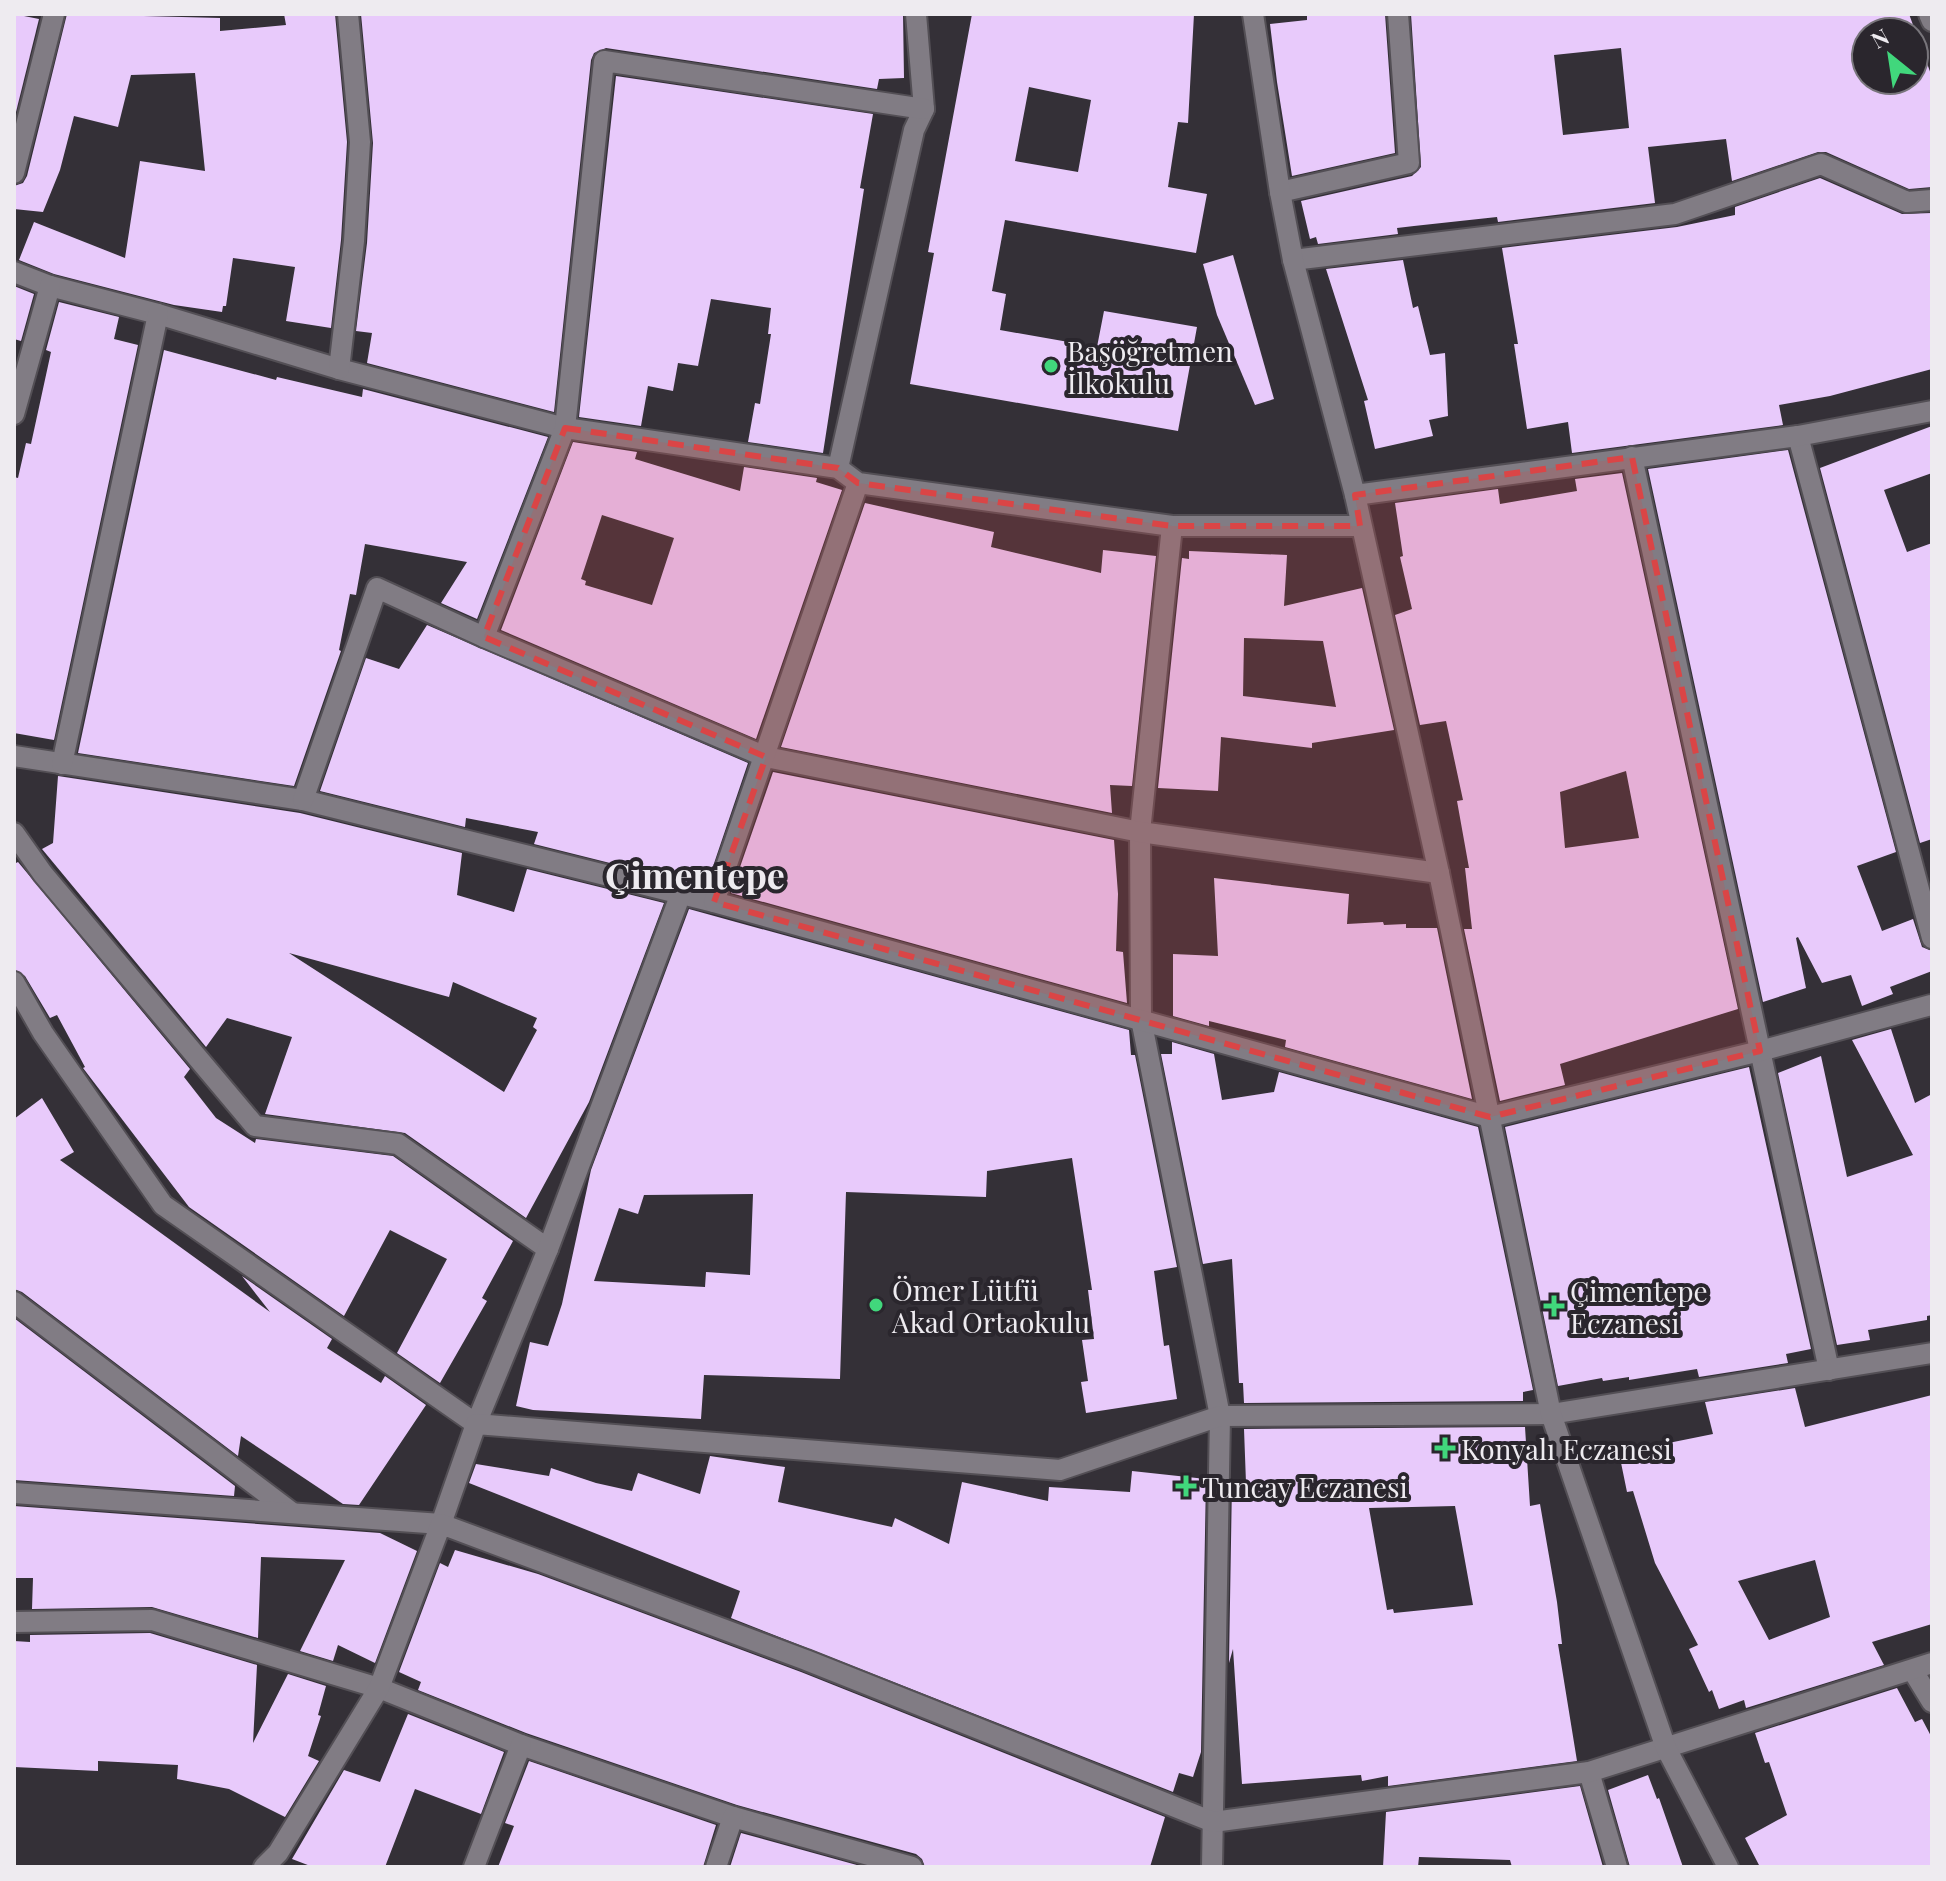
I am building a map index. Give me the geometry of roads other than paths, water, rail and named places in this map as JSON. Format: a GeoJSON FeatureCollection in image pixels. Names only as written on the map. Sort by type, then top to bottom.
{"type":"FeatureCollection","features":[{"type":"Feature","properties":{"kind":"street"},"geometry":{"type":"LineString","coordinates":[[14,173],[54,14]]}},
{"type":"Feature","properties":{"kind":"street"},"geometry":{"type":"LineString","coordinates":[[339,369],[354,241],[360,142],[348,14]]}},
{"type":"Feature","properties":{"kind":"street"},"geometry":{"type":"LineString","coordinates":[[838,468],[914,130],[924,109],[916,14]]}},
{"type":"Feature","properties":{"kind":"street"},"geometry":{"type":"LineString","coordinates":[[1253,14],[1293,260],[1355,495],[1439,873],[1551,1414],[1666,1748],[1728,1867]]}},
{"type":"Feature","properties":{"kind":"street"},"geometry":{"type":"LineString","coordinates":[[1280,192],[1409,163],[1398,14]]}},
{"type":"Feature","properties":{"kind":"street"},"geometry":{"type":"LineString","coordinates":[[1929,14],[1932,21]]}},
{"type":"Feature","properties":{"kind":"street"},"geometry":{"type":"LineString","coordinates":[[484,637],[565,428],[604,61],[924,109]]}},
{"type":"Feature","properties":{"kind":"street"},"geometry":{"type":"LineString","coordinates":[[1293,260],[1675,214],[1821,164],[1907,202],[1932,200]]}},
{"type":"Feature","properties":{"kind":"street"},"geometry":{"type":"LineString","coordinates":[[14,272],[50,286],[158,314],[339,369],[565,428],[838,468],[858,483],[1172,526],[1360,526]]}},
{"type":"Feature","properties":{"kind":"street"},"geometry":{"type":"LineString","coordinates":[[14,414],[50,286]]}},
{"type":"Feature","properties":{"kind":"street"},"geometry":{"type":"LineString","coordinates":[[62,764],[158,314]]}},
{"type":"Feature","properties":{"kind":"street"},"geometry":{"type":"LineString","coordinates":[[1355,495],[1798,436],[1932,411]]}},
{"type":"Feature","properties":{"kind":"street"},"geometry":{"type":"LineString","coordinates":[[1798,436],[1932,938]]}},
{"type":"Feature","properties":{"kind":"street"},"geometry":{"type":"LineString","coordinates":[[1632,457],[1829,1370]]}},
{"type":"Feature","properties":{"kind":"street"},"geometry":{"type":"LineString","coordinates":[[714,902],[858,483]]}},
{"type":"Feature","properties":{"kind":"street"},"geometry":{"type":"LineString","coordinates":[[1172,526],[1140,832],[1141,1019],[1220,1416],[1212,1867]]}},
{"type":"Feature","properties":{"kind":"street"},"geometry":{"type":"LineString","coordinates":[[303,800],[377,588],[766,757],[1140,832],[1439,873]]}},
{"type":"Feature","properties":{"kind":"street"},"geometry":{"type":"LineString","coordinates":[[14,756],[303,800],[714,902],[1490,1117],[1932,1005]]}},
{"type":"Feature","properties":{"kind":"street"},"geometry":{"type":"LineString","coordinates":[[14,833],[43,874],[255,1126],[398,1144],[548,1249]]}},
{"type":"Feature","properties":{"kind":"street"},"geometry":{"type":"LineString","coordinates":[[264,1867],[278,1853],[379,1688],[476,1424],[548,1249],[680,896]]}},
{"type":"Feature","properties":{"kind":"street"},"geometry":{"type":"LineString","coordinates":[[14,982],[43,1033],[163,1205],[476,1424],[1060,1470],[1220,1416],[1551,1414],[1932,1353]]}},
{"type":"Feature","properties":{"kind":"street"},"geometry":{"type":"LineString","coordinates":[[14,1302],[292,1512]]}},
{"type":"Feature","properties":{"kind":"street"},"geometry":{"type":"LineString","coordinates":[[14,1493],[441,1524],[806,1660],[1213,1822],[1589,1772],[1922,1667],[1932,1702]]}},
{"type":"Feature","properties":{"kind":"street"},"geometry":{"type":"LineString","coordinates":[[14,1622],[152,1620],[379,1688],[521,1745],[733,1817],[912,1867]]}},
{"type":"Feature","properties":{"kind":"street"},"geometry":{"type":"LineString","coordinates":[[474,1867],[521,1745]]}},
{"type":"Feature","properties":{"kind":"street"},"geometry":{"type":"LineString","coordinates":[[1589,1772],[1617,1867]]}},
{"type":"Feature","properties":{"kind":"street"},"geometry":{"type":"LineString","coordinates":[[716,1867],[733,1817]]}},
{"type":"Feature","properties":{"kind":"place","name":"Başöğretmen İlkokulu"},"geometry":{"type":"Point","coordinates":[1051,366]}},
{"type":"Feature","properties":{"kind":"place","name":"Ömer Lütfü Akad Ortaokulu"},"geometry":{"type":"Point","coordinates":[876,1305]}},
{"type":"Feature","properties":{"kind":"place","name":"Çimentepe Eczanesi"},"geometry":{"type":"Point","coordinates":[1554,1306]}},
{"type":"Feature","properties":{"kind":"place","name":"Konyalı Eczanesi"},"geometry":{"type":"Point","coordinates":[1445,1448]}},
{"type":"Feature","properties":{"kind":"place","name":"Tuncay Eczanesi"},"geometry":{"type":"Point","coordinates":[1186,1486]}},
{"type":"Feature","properties":{"kind":"district","name":"Çimentepe"},"geometry":{"type":"Point","coordinates":[695,874]}}]}
